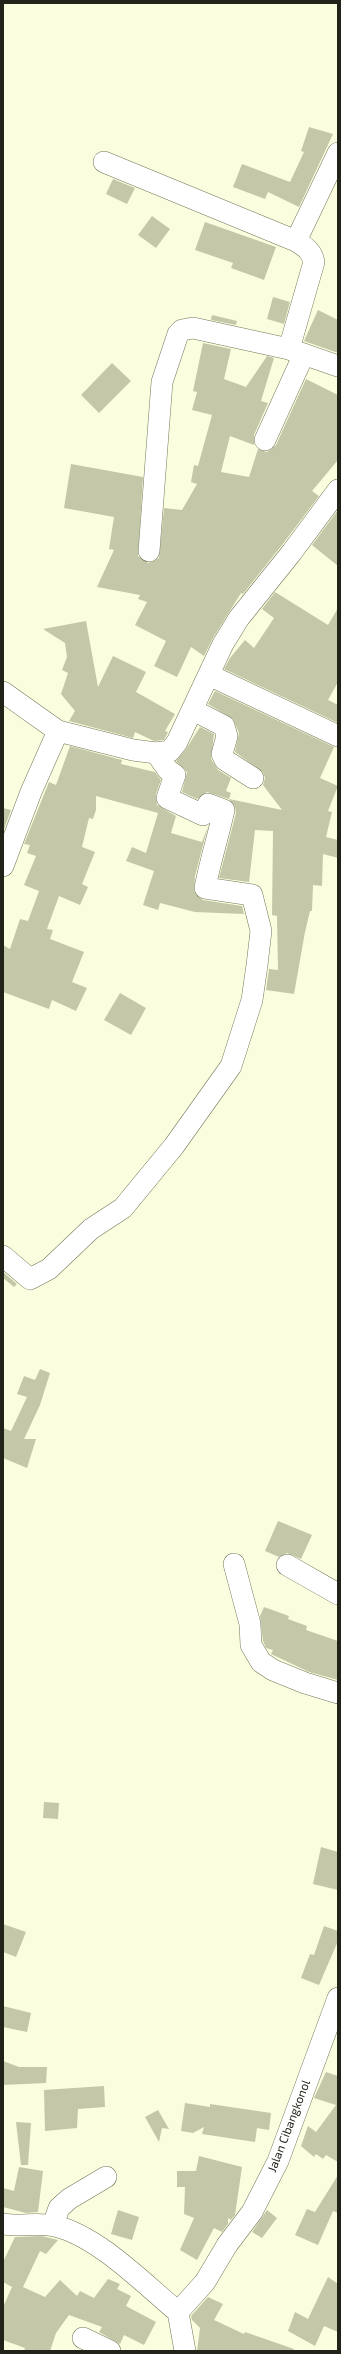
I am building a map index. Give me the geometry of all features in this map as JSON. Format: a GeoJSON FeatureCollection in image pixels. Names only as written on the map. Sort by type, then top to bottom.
{"type":"FeatureCollection","features":[{"type":"Feature","properties":{"kind":"street"},"geometry":{"type":"LineString","coordinates":[[296,241],[338,153]]}},
{"type":"Feature","properties":{"kind":"street"},"geometry":{"type":"LineString","coordinates":[[104,162],[296,241],[312,254],[314,262],[296,352],[265,440]]}},
{"type":"Feature","properties":{"kind":"street"},"geometry":{"type":"LineString","coordinates":[[149,551],[162,382],[175,337],[182,330],[193,328],[296,352],[338,366]]}},
{"type":"Feature","properties":{"kind":"street"},"geometry":{"type":"LineString","coordinates":[[3,692],[58,731],[133,750],[156,753],[170,750],[177,742],[208,675],[239,618],[292,552],[338,490]]}},
{"type":"Feature","properties":{"kind":"street"},"geometry":{"type":"LineString","coordinates":[[208,675],[338,736]]}},
{"type":"Feature","properties":{"kind":"street"},"geometry":{"type":"LineString","coordinates":[[193,710],[224,726],[227,736],[222,754],[225,760],[253,778]]}},
{"type":"Feature","properties":{"kind":"street"},"geometry":{"type":"LineString","coordinates":[[3,866],[31,792],[58,731]]}},
{"type":"Feature","properties":{"kind":"street"},"geometry":{"type":"LineString","coordinates":[[3,1256],[30,1279],[49,1269],[91,1229],[123,1208],[174,1146],[231,1066],[252,1000],[261,931],[252,895],[205,888],[210,858],[219,836],[224,810],[208,804],[203,815],[167,798],[175,775],[168,770],[156,753]]}},
{"type":"Feature","properties":{"kind":"street"},"geometry":{"type":"LineString","coordinates":[[234,1564],[250,1624],[251,1645],[261,1662],[273,1670],[305,1683],[338,1693],[338,1699]]}},
{"type":"Feature","properties":{"kind":"street"},"geometry":{"type":"LineString","coordinates":[[287,1565],[338,1594]]}},
{"type":"Feature","properties":{"kind":"street","name":"Jalan Cibangkonol"},"geometry":{"type":"LineString","coordinates":[[178,2312],[204,2282],[227,2245],[252,2212],[278,2161],[338,1998]]}},
{"type":"Feature","properties":{"kind":"street"},"geometry":{"type":"LineString","coordinates":[[53,2226],[59,2208],[69,2199],[106,2177]]}},
{"type":"Feature","properties":{"kind":"street"},"geometry":{"type":"LineString","coordinates":[[4,2225],[53,2226],[67,2229],[95,2243],[178,2312],[185,2351]]}},
{"type":"Feature","properties":{"kind":"street"},"geometry":{"type":"LineString","coordinates":[[83,2338],[110,2351]]}},
{"type":"Feature","properties":{"kind":"building"},"geometry":{"type":"Polygon","coordinates":[[[309,127],[333,134],[299,207],[268,192],[265,199],[233,187],[242,164],[290,182],[304,152],[301,151],[309,127]]]}},
{"type":"Feature","properties":{"kind":"building"},"geometry":{"type":"Polygon","coordinates":[[[113,179],[135,188],[127,204],[106,194],[113,179]]]}},
{"type":"Feature","properties":{"kind":"building"},"geometry":{"type":"Polygon","coordinates":[[[152,216],[170,229],[156,248],[138,235],[152,216]]]}},
{"type":"Feature","properties":{"kind":"building"},"geometry":{"type":"Polygon","coordinates":[[[205,222],[276,247],[264,280],[231,268],[233,263],[195,250],[205,222]]]}},
{"type":"Feature","properties":{"kind":"building"},"geometry":{"type":"Polygon","coordinates":[[[273,297],[290,302],[284,324],[267,319],[273,297]]]}},
{"type":"Feature","properties":{"kind":"building"},"geometry":{"type":"Polygon","coordinates":[[[318,310],[338,320],[338,353],[304,341],[318,310]]]}},
{"type":"Feature","properties":{"kind":"building"},"geometry":{"type":"Polygon","coordinates":[[[212,315],[237,321],[236,325],[211,320],[212,315]]]}},
{"type":"Feature","properties":{"kind":"building"},"geometry":{"type":"Polygon","coordinates":[[[203,343],[231,349],[224,379],[246,387],[267,356],[274,358],[261,401],[268,403],[254,435],[254,445],[230,436],[221,472],[249,477],[258,449],[267,452],[276,445],[306,379],[338,395],[338,460],[312,491],[319,496],[243,594],[241,593],[213,638],[204,656],[191,647],[177,677],[154,666],[166,641],[135,625],[147,602],[138,599],[140,595],[97,587],[114,550],[109,549],[114,517],[64,508],[71,464],[143,477],[138,556],[148,563],[159,558],[164,508],[182,510],[197,484],[191,482],[194,465],[198,466],[212,415],[192,410],[197,392],[193,391],[203,343]]]}},
{"type":"Feature","properties":{"kind":"building"},"geometry":{"type":"Polygon","coordinates":[[[112,363],[131,381],[99,413],[81,395],[112,363]]]}},
{"type":"Feature","properties":{"kind":"building"},"geometry":{"type":"Polygon","coordinates":[[[338,510],[338,566],[312,545],[338,510]]]}},
{"type":"Feature","properties":{"kind":"building"},"geometry":{"type":"Polygon","coordinates":[[[275,592],[328,625],[338,608],[338,682],[328,700],[338,705],[338,723],[224,669],[230,658],[245,640],[254,648],[274,618],[262,609],[275,592]]]}},
{"type":"Feature","properties":{"kind":"building"},"geometry":{"type":"Polygon","coordinates":[[[86,621],[98,687],[113,656],[146,672],[136,692],[175,714],[165,731],[168,732],[164,740],[154,741],[135,732],[133,738],[69,721],[75,711],[61,694],[68,673],[62,670],[67,657],[65,643],[43,629],[86,621]]]}},
{"type":"Feature","properties":{"kind":"building"},"geometry":{"type":"Polygon","coordinates":[[[215,691],[334,747],[320,778],[338,786],[328,811],[332,812],[326,837],[338,840],[338,858],[323,854],[322,886],[313,885],[312,911],[310,911],[305,932],[294,994],[266,990],[269,969],[278,970],[277,916],[272,915],[273,831],[255,830],[249,882],[219,878],[236,813],[235,807],[229,799],[282,810],[263,785],[265,778],[263,772],[235,752],[239,733],[233,719],[208,704],[215,691]]]}},
{"type":"Feature","properties":{"kind":"building"},"geometry":{"type":"Polygon","coordinates":[[[200,727],[214,734],[211,759],[218,770],[231,778],[226,791],[231,793],[229,799],[207,792],[197,799],[182,792],[187,772],[176,761],[186,749],[200,727]]]}},
{"type":"Feature","properties":{"kind":"building"},"geometry":{"type":"Polygon","coordinates":[[[70,746],[122,760],[121,764],[155,772],[161,780],[156,794],[157,805],[176,816],[171,833],[202,842],[208,826],[195,876],[194,892],[203,900],[242,906],[244,914],[195,912],[160,903],[158,910],[143,905],[154,871],[126,861],[132,847],[146,853],[158,813],[96,796],[96,810],[93,819],[89,818],[82,847],[95,852],[82,884],[88,887],[80,905],[59,896],[47,929],[53,930],[50,939],[84,952],[72,982],[87,988],[76,1011],[52,1000],[49,1009],[3,992],[3,945],[10,949],[20,919],[28,921],[39,891],[24,885],[36,856],[27,853],[30,845],[24,844],[49,782],[56,785],[70,746]]]}},
{"type":"Feature","properties":{"kind":"building"},"geometry":{"type":"Polygon","coordinates":[[[3,808],[11,810],[3,832],[3,808]]]}},
{"type":"Feature","properties":{"kind":"building"},"geometry":{"type":"Polygon","coordinates":[[[120,993],[146,1008],[131,1035],[104,1020],[120,993]]]}},
{"type":"Feature","properties":{"kind":"building"},"geometry":{"type":"Polygon","coordinates":[[[3,1272],[17,1284],[14,1287],[3,1278],[3,1272]]]}},
{"type":"Feature","properties":{"kind":"building"},"geometry":{"type":"Polygon","coordinates":[[[40,1369],[50,1373],[40,1405],[24,1439],[36,1439],[27,1468],[3,1458],[3,1428],[11,1431],[27,1397],[17,1394],[24,1376],[35,1380],[40,1369]]]}},
{"type":"Feature","properties":{"kind":"building"},"geometry":{"type":"Polygon","coordinates":[[[278,1521],[312,1535],[301,1559],[287,1553],[279,1557],[265,1551],[278,1521]]]}},
{"type":"Feature","properties":{"kind":"building"},"geometry":{"type":"Polygon","coordinates":[[[264,1607],[289,1616],[288,1619],[307,1626],[306,1630],[338,1641],[338,1680],[309,1672],[271,1654],[273,1650],[266,1648],[263,1641],[260,1616],[264,1607]]]}},
{"type":"Feature","properties":{"kind":"building"},"geometry":{"type":"Polygon","coordinates":[[[44,1802],[59,1803],[58,1819],[43,1818],[44,1802]]]}},
{"type":"Feature","properties":{"kind":"building"},"geometry":{"type":"Polygon","coordinates":[[[321,1847],[338,1852],[338,1890],[313,1884],[321,1847]]]}},
{"type":"Feature","properties":{"kind":"building"},"geometry":{"type":"Polygon","coordinates":[[[3,1924],[26,1932],[16,1957],[3,1952],[3,1924]]]}},
{"type":"Feature","properties":{"kind":"building"},"geometry":{"type":"Polygon","coordinates":[[[324,1926],[338,1931],[338,1941],[319,1985],[301,1978],[310,1954],[314,1955],[324,1926]]]}},
{"type":"Feature","properties":{"kind":"building"},"geometry":{"type":"Polygon","coordinates":[[[3,2006],[31,2013],[27,2032],[3,2027],[3,2006]]]}},
{"type":"Feature","properties":{"kind":"building"},"geometry":{"type":"Polygon","coordinates":[[[3,2061],[19,2067],[47,2067],[46,2083],[3,2085],[3,2061]]]}},
{"type":"Feature","properties":{"kind":"building"},"geometry":{"type":"Polygon","coordinates":[[[326,2072],[338,2076],[338,2162],[326,2155],[323,2159],[316,2154],[314,2157],[301,2146],[308,2126],[316,2132],[336,2105],[314,2098],[326,2072]]]}},
{"type":"Feature","properties":{"kind":"building"},"geometry":{"type":"Polygon","coordinates":[[[104,2086],[105,2107],[78,2109],[77,2128],[45,2131],[44,2090],[104,2086]]]}},
{"type":"Feature","properties":{"kind":"building"},"geometry":{"type":"Polygon","coordinates":[[[185,2103],[210,2107],[210,2104],[271,2113],[269,2130],[257,2128],[255,2142],[202,2134],[204,2127],[193,2133],[181,2131],[185,2103]]]}},
{"type":"Feature","properties":{"kind":"building"},"geometry":{"type":"Polygon","coordinates":[[[158,2110],[169,2129],[162,2128],[159,2142],[145,2117],[158,2110]]]}},
{"type":"Feature","properties":{"kind":"building"},"geometry":{"type":"Polygon","coordinates":[[[16,2122],[31,2123],[28,2165],[21,2165],[16,2122]]]}},
{"type":"Feature","properties":{"kind":"building"},"geometry":{"type":"Polygon","coordinates":[[[199,2156],[242,2167],[235,2215],[231,2220],[228,2218],[228,2224],[222,2232],[214,2228],[197,2260],[180,2250],[194,2218],[184,2214],[185,2187],[177,2187],[177,2171],[196,2171],[199,2156]]]}},
{"type":"Feature","properties":{"kind":"building"},"geometry":{"type":"Polygon","coordinates":[[[19,2167],[43,2171],[38,2212],[26,2213],[3,2207],[3,2188],[14,2191],[19,2167]]]}},
{"type":"Feature","properties":{"kind":"building"},"geometry":{"type":"Polygon","coordinates":[[[338,2175],[338,2213],[333,2211],[318,2245],[295,2235],[307,2209],[315,2212],[338,2175]]]}},
{"type":"Feature","properties":{"kind":"building"},"geometry":{"type":"Polygon","coordinates":[[[118,2210],[139,2217],[132,2240],[111,2234],[118,2210]]]}},
{"type":"Feature","properties":{"kind":"building"},"geometry":{"type":"Polygon","coordinates":[[[267,2210],[277,2218],[262,2238],[252,2232],[267,2210]]]}},
{"type":"Feature","properties":{"kind":"building"},"geometry":{"type":"Polygon","coordinates":[[[42,2236],[58,2240],[46,2254],[40,2251],[23,2287],[45,2297],[60,2280],[77,2296],[80,2291],[94,2298],[108,2279],[120,2284],[117,2289],[131,2296],[126,2306],[156,2322],[144,2345],[124,2335],[120,2344],[99,2332],[102,2327],[69,2315],[56,2333],[50,2351],[24,2351],[25,2348],[3,2340],[3,2307],[12,2287],[3,2282],[3,2262],[15,2237],[42,2236]]]}},
{"type":"Feature","properties":{"kind":"building"},"geometry":{"type":"Polygon","coordinates":[[[328,2277],[338,2284],[338,2332],[324,2326],[315,2346],[288,2331],[295,2312],[308,2319],[328,2277]]]}},
{"type":"Feature","properties":{"kind":"building"},"geometry":{"type":"Polygon","coordinates":[[[208,2297],[223,2304],[214,2320],[244,2334],[245,2332],[294,2349],[293,2351],[197,2351],[200,2328],[192,2320],[191,2316],[208,2297]]]}}]}
